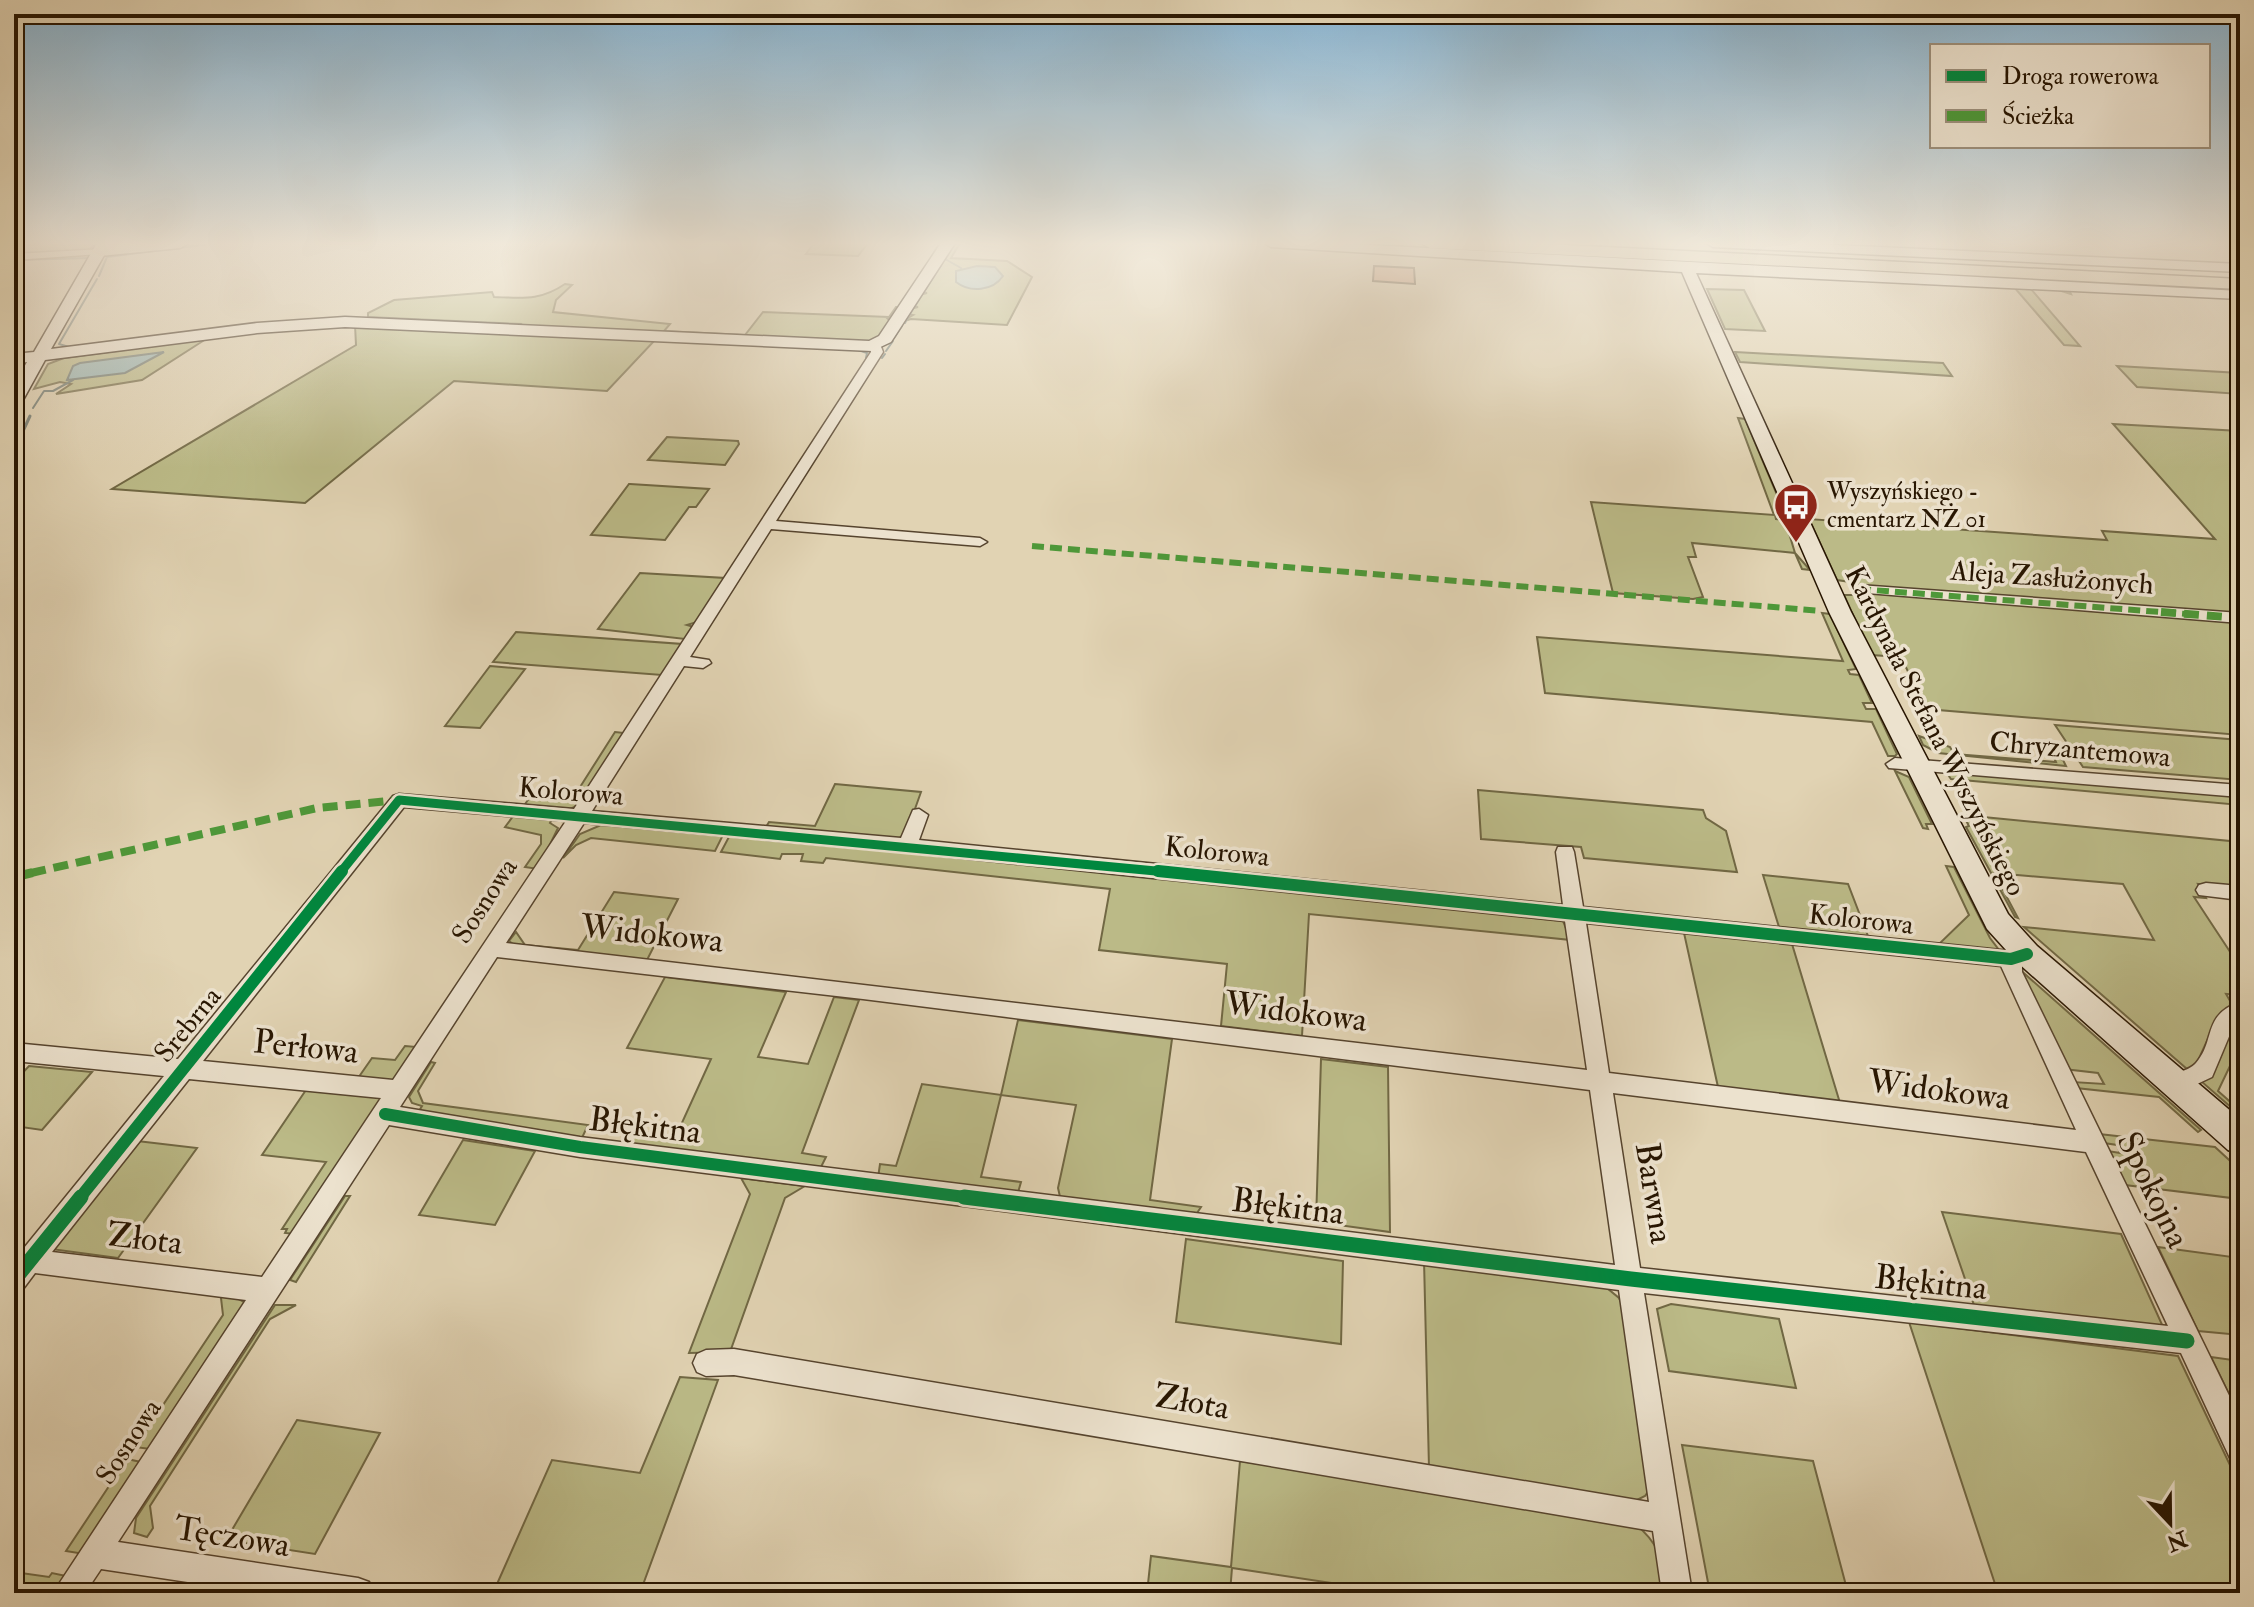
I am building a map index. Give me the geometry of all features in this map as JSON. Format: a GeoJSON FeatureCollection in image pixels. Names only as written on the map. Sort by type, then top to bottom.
{"type":"FeatureCollection","features":[{"type":"Feature","properties":{"kind":"street"},"geometry":{"type":"LineString","coordinates":[[14,400],[61,318]]}},
{"type":"Feature","properties":{"kind":"street","name":"Sosnowa"},"geometry":{"type":"LineString","coordinates":[[68,1593],[579,817],[877,352],[876,346],[885,339],[899,318]]}},
{"type":"Feature","properties":{"kind":"street","name":"Kardynała Stefana Wyszyńskiego"},"geometry":{"type":"LineString","coordinates":[[1708,318],[1830,611],[1905,764],[2019,957],[2240,1140]]}},
{"type":"Feature","properties":{"kind":"street"},"geometry":{"type":"LineString","coordinates":[[14,359],[278,326],[355,322],[876,346]]}},
{"type":"Feature","properties":{"kind":"street"},"geometry":{"type":"LineString","coordinates":[[766,524],[980,542]]}},
{"type":"Feature","properties":{"kind":"street","name":"Aleja Zasłużonych"},"geometry":{"type":"LineString","coordinates":[[1859,589],[2240,618]]}},
{"type":"Feature","properties":{"kind":"street"},"geometry":{"type":"LineString","coordinates":[[679,660],[703,663]]}},
{"type":"Feature","properties":{"kind":"street","name":"Chryzantemowa"},"geometry":{"type":"LineString","coordinates":[[1905,764],[2240,791]]}},
{"type":"Feature","properties":{"kind":"street","name":"Kolorowa"},"geometry":{"type":"LineString","coordinates":[[399,800],[908,845],[1574,915],[2019,957]]}},
{"type":"Feature","properties":{"kind":"street","name":"Srebrna"},"geometry":{"type":"LineString","coordinates":[[19,1267],[399,800]]}},
{"type":"Feature","properties":{"kind":"street"},"geometry":{"type":"LineString","coordinates":[[908,845],[919,815]]}},
{"type":"Feature","properties":{"kind":"street","name":"Barwna"},"geometry":{"type":"LineString","coordinates":[[1565,852],[1677,1593]]}},
{"type":"Feature","properties":{"kind":"street"},"geometry":{"type":"LineString","coordinates":[[2206,890],[2240,893]]}},
{"type":"Feature","properties":{"kind":"street","name":"Widokowa"},"geometry":{"type":"LineString","coordinates":[[492,949],[2092,1142]]}},
{"type":"Feature","properties":{"kind":"street","name":"Spokojna"},"geometry":{"type":"LineString","coordinates":[[2019,957],[2012,972],[2240,1448]]}},
{"type":"Feature","properties":{"kind":"street"},"geometry":{"type":"LineString","coordinates":[[2176,1084],[2204,1070],[2225,1021],[2240,1011]]}},
{"type":"Feature","properties":{"kind":"street","name":"Perłowa"},"geometry":{"type":"LineString","coordinates":[[14,1052],[400,1090]]}},
{"type":"Feature","properties":{"kind":"street","name":"Błękitna"},"geometry":{"type":"LineString","coordinates":[[385,1114],[580,1147],[1631,1279],[2187,1341]]}},
{"type":"Feature","properties":{"kind":"street","name":"Złota"},"geometry":{"type":"LineString","coordinates":[[19,1267],[268,1290]]}},
{"type":"Feature","properties":{"kind":"street","name":"Złota"},"geometry":{"type":"LineString","coordinates":[[706,1363],[734,1362],[1666,1519]]}},
{"type":"Feature","properties":{"kind":"street","name":"Tęczowa"},"geometry":{"type":"LineString","coordinates":[[95,1553],[358,1593]]}},
{"type":"Feature","properties":{"kind":"shaded area"},"geometry":{"type":"Polygon","coordinates":[[[390,318],[611,318],[670,324],[664,331],[745,335],[758,318],[894,318],[888,319],[891,322],[875,342],[805,338],[802,341],[771,336],[769,340],[654,341],[607,391],[454,381],[305,503],[112,489],[356,345],[355,325],[510,332],[520,324],[390,318]]]}},
{"type":"Feature","properties":{"kind":"shaded area"},"geometry":{"type":"Polygon","coordinates":[[[908,318],[1011,318],[1007,325],[911,319],[901,322],[908,318]]]}},
{"type":"Feature","properties":{"kind":"shaded area"},"geometry":{"type":"Polygon","coordinates":[[[1720,318],[1758,318],[1765,331],[1725,329],[1720,318]]]}},
{"type":"Feature","properties":{"kind":"shaded area"},"geometry":{"type":"Polygon","coordinates":[[[2041,318],[2056,318],[2080,346],[2064,345],[2041,318]]]}},
{"type":"Feature","properties":{"kind":"shaded area"},"geometry":{"type":"Polygon","coordinates":[[[206,339],[142,380],[56,394],[71,384],[60,382],[34,389],[48,364],[64,358],[206,339]]]}},
{"type":"Feature","properties":{"kind":"shaded area"},"geometry":{"type":"Polygon","coordinates":[[[1735,352],[1943,363],[1952,376],[1740,362],[1735,352]]]}},
{"type":"Feature","properties":{"kind":"shaded area"},"geometry":{"type":"Polygon","coordinates":[[[2117,366],[2240,373],[2240,394],[2137,387],[2117,366]]]}},
{"type":"Feature","properties":{"kind":"shaded area"},"geometry":{"type":"Polygon","coordinates":[[[1738,418],[1745,419],[1783,509],[1785,516],[1775,515],[1776,519],[1785,520],[1795,553],[1692,543],[1696,557],[1688,557],[1703,597],[1693,599],[1613,593],[1591,502],[1774,515],[1738,418]]]}},
{"type":"Feature","properties":{"kind":"shaded area"},"geometry":{"type":"Polygon","coordinates":[[[2113,424],[2240,431],[2240,735],[1926,709],[1901,657],[1871,655],[1844,595],[1857,595],[1860,591],[1850,582],[1837,580],[1809,519],[2107,540],[2102,531],[2215,539],[2113,424]]]}},
{"type":"Feature","properties":{"kind":"shaded area"},"geometry":{"type":"Polygon","coordinates":[[[667,437],[738,441],[739,444],[725,465],[648,460],[667,437]]]}},
{"type":"Feature","properties":{"kind":"shaded area"},"geometry":{"type":"Polygon","coordinates":[[[629,484],[709,489],[696,507],[689,507],[665,540],[591,535],[629,484]]]}},
{"type":"Feature","properties":{"kind":"shaded area"},"geometry":{"type":"Polygon","coordinates":[[[1795,553],[1810,570],[1802,569],[1795,553]]]}},
{"type":"Feature","properties":{"kind":"shaded area"},"geometry":{"type":"Polygon","coordinates":[[[640,573],[725,578],[697,622],[687,625],[694,627],[685,639],[598,629],[640,573]]]}},
{"type":"Feature","properties":{"kind":"shaded area"},"geometry":{"type":"Polygon","coordinates":[[[1822,613],[1830,614],[1856,669],[1848,670],[1850,674],[1859,675],[1872,703],[1863,703],[1866,709],[1876,709],[1897,754],[1895,756],[1888,756],[1872,722],[1545,693],[1537,637],[1843,661],[1822,613]]]}},
{"type":"Feature","properties":{"kind":"shaded area"},"geometry":{"type":"Polygon","coordinates":[[[516,632],[682,644],[662,675],[493,662],[516,632]]]}},
{"type":"Feature","properties":{"kind":"shaded area"},"geometry":{"type":"Polygon","coordinates":[[[490,666],[525,669],[480,728],[445,726],[490,666]]]}},
{"type":"Feature","properties":{"kind":"shaded area"},"geometry":{"type":"Polygon","coordinates":[[[2055,725],[2240,740],[2240,780],[2083,767],[2055,725]]]}},
{"type":"Feature","properties":{"kind":"shaded area"},"geometry":{"type":"Polygon","coordinates":[[[615,732],[624,733],[577,806],[570,809],[523,807],[530,797],[561,800],[575,795],[615,732]]]}},
{"type":"Feature","properties":{"kind":"shaded area"},"geometry":{"type":"Polygon","coordinates":[[[1919,736],[1950,747],[1954,754],[2056,762],[2053,755],[2063,760],[2066,766],[1938,753],[1923,745],[1919,736]]]}},
{"type":"Feature","properties":{"kind":"shaded area"},"geometry":{"type":"Polygon","coordinates":[[[1895,771],[1909,777],[1932,824],[1926,824],[1928,829],[1923,828],[1895,771]]]}},
{"type":"Feature","properties":{"kind":"shaded area"},"geometry":{"type":"Polygon","coordinates":[[[1946,772],[2240,796],[2240,805],[1951,779],[1946,772]]]}},
{"type":"Feature","properties":{"kind":"shaded area"},"geometry":{"type":"Polygon","coordinates":[[[835,784],[921,792],[906,834],[897,839],[766,827],[769,822],[815,826],[835,784]]]}},
{"type":"Feature","properties":{"kind":"shaded area"},"geometry":{"type":"Polygon","coordinates":[[[1478,790],[1703,810],[1706,818],[1726,831],[1737,872],[1584,858],[1581,847],[1481,839],[1478,790]]]}},
{"type":"Feature","properties":{"kind":"shaded area"},"geometry":{"type":"Polygon","coordinates":[[[514,815],[552,819],[550,823],[558,828],[538,869],[525,867],[541,844],[541,835],[505,827],[514,815]]]}},
{"type":"Feature","properties":{"kind":"shaded area"},"geometry":{"type":"Polygon","coordinates":[[[1963,815],[2240,842],[2240,888],[2198,884],[2206,898],[2194,897],[2240,967],[2240,995],[2226,994],[2233,1006],[2217,1019],[2196,1065],[2187,1069],[2024,927],[2154,940],[2123,884],[1994,873],[2018,918],[2015,917],[1966,827],[1969,826],[1963,815]]]}},
{"type":"Feature","properties":{"kind":"shaded area"},"geometry":{"type":"Polygon","coordinates":[[[601,825],[724,833],[715,851],[591,838],[576,845],[563,858],[580,834],[601,825]]]}},
{"type":"Feature","properties":{"kind":"shaded area"},"geometry":{"type":"Polygon","coordinates":[[[731,833],[1563,921],[1571,940],[1309,914],[1302,1036],[1221,1026],[1227,964],[1099,950],[1110,889],[826,858],[823,863],[801,861],[803,854],[782,854],[780,859],[721,852],[731,833]]]}},
{"type":"Feature","properties":{"kind":"shaded area"},"geometry":{"type":"Polygon","coordinates":[[[1946,866],[1954,867],[1990,938],[2002,954],[1939,944],[1969,915],[1946,866]]]}},
{"type":"Feature","properties":{"kind":"shaded area"},"geometry":{"type":"Polygon","coordinates":[[[1763,875],[1848,884],[1868,936],[1779,927],[1763,875]]]}},
{"type":"Feature","properties":{"kind":"shaded area"},"geometry":{"type":"Polygon","coordinates":[[[614,892],[678,899],[647,960],[513,944],[509,941],[516,932],[525,945],[578,950],[614,892]]]}},
{"type":"Feature","properties":{"kind":"shaded area"},"geometry":{"type":"Polygon","coordinates":[[[1684,933],[1792,944],[1840,1103],[1718,1087],[1684,933]]]}},
{"type":"Feature","properties":{"kind":"shaded area"},"geometry":{"type":"Polygon","coordinates":[[[2017,967],[2201,1130],[2198,1132],[2159,1097],[2076,1088],[2073,1082],[2104,1084],[2098,1073],[2064,1069],[2017,967]]]}},
{"type":"Feature","properties":{"kind":"shaded area"},"geometry":{"type":"Polygon","coordinates":[[[665,977],[786,992],[758,1057],[808,1064],[834,997],[859,1000],[802,1153],[826,1157],[819,1171],[621,1145],[628,1130],[676,1136],[711,1059],[627,1048],[665,977]]]}},
{"type":"Feature","properties":{"kind":"shaded area"},"geometry":{"type":"Polygon","coordinates":[[[2240,1019],[2240,1045],[2218,1091],[2236,1107],[2233,1109],[2202,1082],[2215,1069],[2229,1034],[2240,1019]]]}},
{"type":"Feature","properties":{"kind":"shaded area"},"geometry":{"type":"Polygon","coordinates":[[[1018,1020],[1172,1039],[1150,1200],[1201,1207],[1197,1213],[1061,1201],[1058,1188],[1076,1105],[1001,1095],[1018,1020]]]}},
{"type":"Feature","properties":{"kind":"shaded area"},"geometry":{"type":"Polygon","coordinates":[[[405,1046],[417,1047],[397,1081],[356,1081],[372,1058],[395,1060],[405,1046]]]}},
{"type":"Feature","properties":{"kind":"shaded area"},"geometry":{"type":"Polygon","coordinates":[[[1321,1059],[1388,1067],[1390,1232],[1316,1222],[1321,1059]]]}},
{"type":"Feature","properties":{"kind":"shaded area"},"geometry":{"type":"Polygon","coordinates":[[[431,1062],[435,1063],[418,1091],[423,1103],[588,1125],[581,1140],[419,1111],[422,1106],[412,1103],[409,1097],[431,1062]]]}},
{"type":"Feature","properties":{"kind":"shaded area"},"geometry":{"type":"Polygon","coordinates":[[[29,1066],[92,1072],[42,1130],[14,1126],[14,1082],[29,1066]]]}},
{"type":"Feature","properties":{"kind":"shaded area"},"geometry":{"type":"Polygon","coordinates":[[[922,1084],[1001,1095],[981,1177],[1021,1182],[1017,1196],[878,1178],[880,1164],[896,1166],[922,1084]]]}},
{"type":"Feature","properties":{"kind":"shaded area"},"geometry":{"type":"Polygon","coordinates":[[[308,1087],[387,1093],[295,1234],[285,1233],[287,1229],[282,1229],[326,1162],[262,1155],[308,1087]]]}},
{"type":"Feature","properties":{"kind":"shaded area"},"geometry":{"type":"Polygon","coordinates":[[[2099,1134],[2215,1147],[2240,1170],[2240,1199],[2125,1185],[2108,1151],[2120,1153],[2117,1145],[2104,1143],[2099,1134]]]}},
{"type":"Feature","properties":{"kind":"shaded area"},"geometry":{"type":"Polygon","coordinates":[[[463,1140],[535,1151],[495,1225],[419,1215],[463,1140]]]}},
{"type":"Feature","properties":{"kind":"shaded area"},"geometry":{"type":"Polygon","coordinates":[[[137,1141],[197,1148],[118,1258],[51,1249],[137,1141]]]}},
{"type":"Feature","properties":{"kind":"shaded area"},"geometry":{"type":"Polygon","coordinates":[[[741,1178],[805,1186],[785,1198],[730,1352],[689,1353],[750,1194],[741,1178]]]}},
{"type":"Feature","properties":{"kind":"shaded area"},"geometry":{"type":"Polygon","coordinates":[[[345,1196],[350,1196],[296,1282],[290,1280],[345,1196]]]}},
{"type":"Feature","properties":{"kind":"shaded area"},"geometry":{"type":"Polygon","coordinates":[[[1942,1212],[2121,1234],[2164,1329],[1975,1308],[1942,1212]]]}},
{"type":"Feature","properties":{"kind":"shaded area"},"geometry":{"type":"Polygon","coordinates":[[[1186,1239],[1343,1261],[1341,1344],[1176,1322],[1186,1239]]]}},
{"type":"Feature","properties":{"kind":"shaded area"},"geometry":{"type":"Polygon","coordinates":[[[2158,1247],[2240,1258],[2240,1335],[2198,1331],[2158,1247]]]}},
{"type":"Feature","properties":{"kind":"shaded area"},"geometry":{"type":"Polygon","coordinates":[[[1424,1260],[1602,1284],[1619,1298],[1628,1317],[1652,1486],[1645,1496],[1635,1501],[1429,1468],[1424,1260]]]}},
{"type":"Feature","properties":{"kind":"shaded area"},"geometry":{"type":"Polygon","coordinates":[[[226,1292],[246,1303],[150,1449],[135,1447],[223,1315],[221,1298],[226,1292]]]}},
{"type":"Feature","properties":{"kind":"shaded area"},"geometry":{"type":"Polygon","coordinates":[[[1671,1304],[1779,1319],[1796,1388],[1669,1371],[1657,1309],[1671,1304]]]}},
{"type":"Feature","properties":{"kind":"shaded area"},"geometry":{"type":"Polygon","coordinates":[[[275,1305],[296,1305],[270,1319],[150,1506],[153,1528],[147,1537],[134,1533],[136,1518],[275,1305]]]}},
{"type":"Feature","properties":{"kind":"shaded area"},"geometry":{"type":"Polygon","coordinates":[[[1909,1322],[2178,1356],[2240,1486],[2240,1593],[1998,1593],[1909,1322]]]}},
{"type":"Feature","properties":{"kind":"shaded area"},"geometry":{"type":"Polygon","coordinates":[[[2211,1357],[2240,1361],[2240,1417],[2211,1357]]]}},
{"type":"Feature","properties":{"kind":"shaded area"},"geometry":{"type":"Polygon","coordinates":[[[680,1377],[718,1380],[644,1582],[648,1593],[538,1593],[539,1589],[520,1586],[517,1593],[493,1593],[552,1460],[640,1473],[680,1377]]]}},
{"type":"Feature","properties":{"kind":"shaded area"},"geometry":{"type":"Polygon","coordinates":[[[297,1420],[380,1433],[315,1554],[226,1540],[297,1420]]]}},
{"type":"Feature","properties":{"kind":"shaded area"},"geometry":{"type":"Polygon","coordinates":[[[1682,1445],[1813,1461],[1848,1593],[1710,1593],[1682,1445]]]}},
{"type":"Feature","properties":{"kind":"shaded area"},"geometry":{"type":"Polygon","coordinates":[[[127,1459],[141,1462],[84,1554],[66,1551],[127,1459]]]}},
{"type":"Feature","properties":{"kind":"shaded area"},"geometry":{"type":"Polygon","coordinates":[[[1240,1461],[1631,1521],[1654,1544],[1669,1593],[1398,1593],[1232,1568],[1230,1593],[1147,1593],[1151,1556],[1231,1567],[1240,1461]]]}},
{"type":"Feature","properties":{"kind":"shaded area"},"geometry":{"type":"Polygon","coordinates":[[[14,1572],[66,1576],[58,1593],[14,1593],[14,1572]]]}},
{"type":"Feature","properties":{"kind":"water"},"geometry":{"type":"Polygon","coordinates":[[[164,352],[125,373],[67,380],[73,366],[80,363],[164,352]]]}},
{"type":"Feature","properties":{"kind":"waterway"},"geometry":{"type":"LineString","coordinates":[[69,347],[59,344],[74,318]]}},
{"type":"Feature","properties":{"kind":"waterway"},"geometry":{"type":"LineString","coordinates":[[905,323],[908,318]]}},
{"type":"Feature","properties":{"kind":"waterway"},"geometry":{"type":"LineString","coordinates":[[374,319],[477,323]]}},
{"type":"Feature","properties":{"kind":"waterway"},"geometry":{"type":"LineString","coordinates":[[894,338],[902,326]]}},
{"type":"Feature","properties":{"kind":"waterway"},"geometry":{"type":"LineString","coordinates":[[886,351],[893,341]]}},
{"type":"Feature","properties":{"kind":"waterway"},"geometry":{"type":"LineString","coordinates":[[858,350],[867,353],[866,358]]}},
{"type":"Feature","properties":{"kind":"waterway"},"geometry":{"type":"LineString","coordinates":[[882,358],[885,354]]}},
{"type":"Feature","properties":{"kind":"waterway"},"geometry":{"type":"LineString","coordinates":[[14,365],[26,363]]}},
{"type":"Feature","properties":{"kind":"waterway"},"geometry":{"type":"LineString","coordinates":[[33,408],[44,391],[53,391],[73,380]]}},
{"type":"Feature","properties":{"kind":"waterway"},"geometry":{"type":"LineString","coordinates":[[18,442],[30,416]]}},
{"type":"Feature","properties":{"kind":"marked path"},"geometry":{"type":"LineString","coordinates":[[1032,546],[1821,611]]}},
{"type":"Feature","properties":{"kind":"marked path"},"geometry":{"type":"LineString","coordinates":[[1859,589],[2240,618]]}},
{"type":"Feature","properties":{"kind":"marked path"},"geometry":{"type":"LineString","coordinates":[[14,877],[317,808],[399,800]]}},
{"type":"Feature","properties":{"kind":"cycle path"},"geometry":{"type":"LineString","coordinates":[[14,1280],[399,800],[904,845],[2011,959],[2027,954]]}},
{"type":"Feature","properties":{"kind":"cycle path"},"geometry":{"type":"LineString","coordinates":[[385,1114],[580,1147],[868,1185],[1631,1279],[2187,1341]]}},
{"type":"Feature","properties":{"kind":"place","name":"Wyszyńskiego - cmentarz NŻ 01"},"geometry":{"type":"Point","coordinates":[1796,544]}}]}
